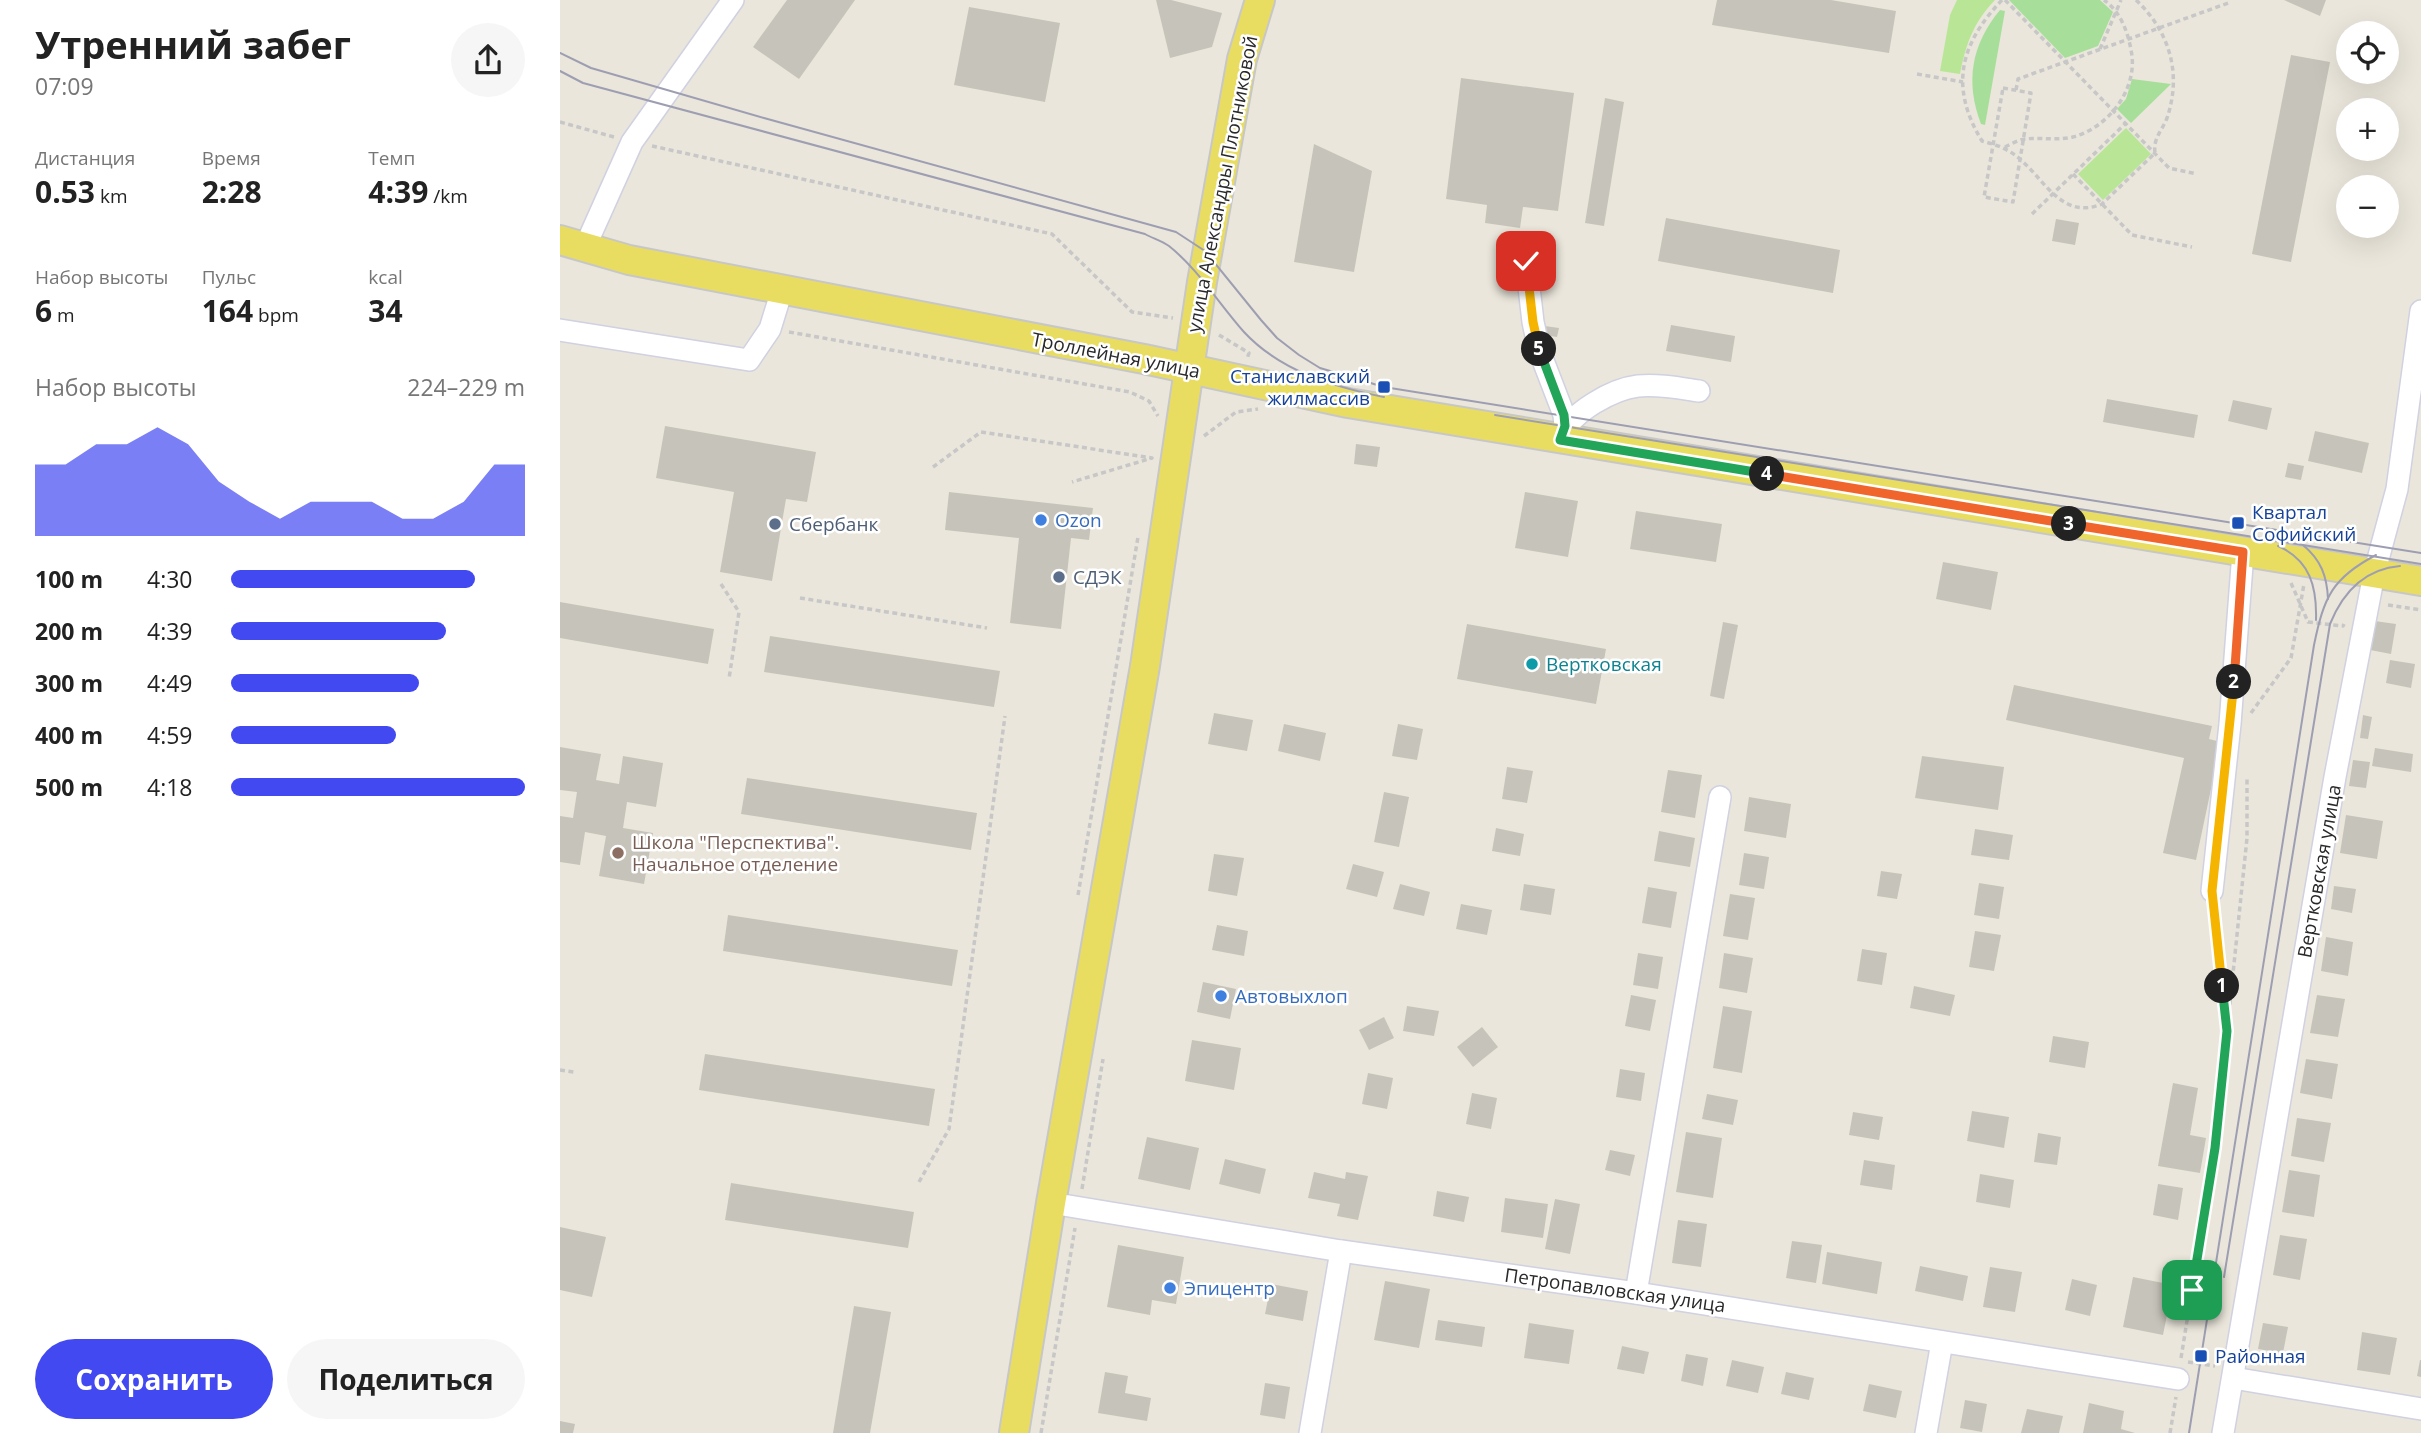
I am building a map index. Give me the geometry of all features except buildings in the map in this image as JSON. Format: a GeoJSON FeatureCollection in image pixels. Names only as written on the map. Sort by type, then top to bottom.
{"type":"FeatureCollection","features":[{"type":"Feature","properties":{"kind":"main road","name":"улица Александры Плотниковой"},"geometry":{"type":"LineString","coordinates":[[1014,1433],[1051,1203],[1145,666],[1189,369],[1242,59],[1260,0]]}},
{"type":"Feature","properties":{"kind":"main road","name":"Троллейная улица"},"geometry":{"type":"LineString","coordinates":[[573,244],[629,260],[1189,369],[1348,403],[1563,433],[2421,581]]}},
{"type":"Feature","properties":{"kind":"street"},"geometry":{"type":"LineString","coordinates":[[573,244],[632,142],[733,0]]}},
{"type":"Feature","properties":{"kind":"street"},"geometry":{"type":"LineString","coordinates":[[1526,261],[1539,350],[1564,415],[1563,433]]}},
{"type":"Feature","properties":{"kind":"street"},"geometry":{"type":"LineString","coordinates":[[560,330],[749,360],[770,329],[782,290]]}},
{"type":"Feature","properties":{"kind":"street","name":"Вертковская улица"},"geometry":{"type":"LineString","coordinates":[[2223,1433],[2335,777],[2374,574],[2397,489],[2421,311]]}},
{"type":"Feature","properties":{"kind":"street"},"geometry":{"type":"LineString","coordinates":[[1563,433],[1574,417],[1600,400],[1635,386],[1699,391]]}},
{"type":"Feature","properties":{"kind":"street"},"geometry":{"type":"LineString","coordinates":[[2212,891],[2231,724],[2243,552]]}},
{"type":"Feature","properties":{"kind":"street"},"geometry":{"type":"LineString","coordinates":[[1636,1293],[1720,797]]}},
{"type":"Feature","properties":{"kind":"street","name":"Петропавловская улица"},"geometry":{"type":"LineString","coordinates":[[1051,1203],[1341,1251],[1636,1293],[1942,1342],[2180,1370]]}},
{"type":"Feature","properties":{"kind":"street"},"geometry":{"type":"LineString","coordinates":[[1310,1433],[1341,1251]]}},
{"type":"Feature","properties":{"kind":"street"},"geometry":{"type":"LineString","coordinates":[[1926,1433],[1942,1342]]}},
{"type":"Feature","properties":{"kind":"street"},"geometry":{"type":"LineString","coordinates":[[2234,1373],[2421,1409]]}},
{"type":"Feature","properties":{"kind":"path"},"geometry":{"type":"LineString","coordinates":[[2136,0],[2160,28],[2166,41],[2173,63],[2174,85],[2165,123],[2156,139],[2155,153],[2102,204],[2091,209],[2079,208],[2061,201],[2021,159],[2004,147],[1982,141],[1964,103],[1963,82],[1969,46],[1984,19],[2003,0],[2066,62],[2126,123],[2155,153],[2169,168],[2197,174]]}},
{"type":"Feature","properties":{"kind":"path"},"geometry":{"type":"LineString","coordinates":[[2004,147],[2024,139],[2052,140],[2075,136],[2096,126],[2114,111],[2127,88],[2132,63],[2130,39],[2123,23],[2104,0]]}},
{"type":"Feature","properties":{"kind":"path"},"geometry":{"type":"LineString","coordinates":[[2099,50],[2121,0]]}},
{"type":"Feature","properties":{"kind":"path"},"geometry":{"type":"LineString","coordinates":[[2016,90],[2018,79],[2231,2]]}},
{"type":"Feature","properties":{"kind":"path"},"geometry":{"type":"LineString","coordinates":[[1917,74],[1963,82]]}},
{"type":"Feature","properties":{"kind":"path"},"geometry":{"type":"LineString","coordinates":[[2003,88],[2031,93],[2024,139],[2013,202],[1984,197],[2003,88]]}},
{"type":"Feature","properties":{"kind":"path"},"geometry":{"type":"LineString","coordinates":[[560,121],[632,142],[1052,234],[1132,312]]}},
{"type":"Feature","properties":{"kind":"path"},"geometry":{"type":"LineString","coordinates":[[2032,214],[2126,123]]}},
{"type":"Feature","properties":{"kind":"path"},"geometry":{"type":"LineString","coordinates":[[2073,174],[2132,235],[2192,247]]}},
{"type":"Feature","properties":{"kind":"path"},"geometry":{"type":"LineString","coordinates":[[770,329],[1130,393],[1149,401],[1159,417],[1157,427]]}},
{"type":"Feature","properties":{"kind":"path"},"geometry":{"type":"LineString","coordinates":[[933,467],[981,432],[1152,458]]}},
{"type":"Feature","properties":{"kind":"path"},"geometry":{"type":"LineString","coordinates":[[1152,458],[1153,448]]}},
{"type":"Feature","properties":{"kind":"path"},"geometry":{"type":"LineString","coordinates":[[1072,482],[1152,458]]}},
{"type":"Feature","properties":{"kind":"path"},"geometry":{"type":"LineString","coordinates":[[1078,896],[1140,526]]}},
{"type":"Feature","properties":{"kind":"path"},"geometry":{"type":"LineString","coordinates":[[2246,720],[2291,658],[2308,563]]}},
{"type":"Feature","properties":{"kind":"path"},"geometry":{"type":"LineString","coordinates":[[722,584],[739,612],[729,679]]}},
{"type":"Feature","properties":{"kind":"path"},"geometry":{"type":"LineString","coordinates":[[800,598],[987,628]]}},
{"type":"Feature","properties":{"kind":"path"},"geometry":{"type":"LineString","coordinates":[[2390,605],[2421,610]]}},
{"type":"Feature","properties":{"kind":"path"},"geometry":{"type":"LineString","coordinates":[[919,1182],[949,1129],[1005,716]]}},
{"type":"Feature","properties":{"kind":"path"},"geometry":{"type":"LineString","coordinates":[[2170,1433],[2215,1148],[2247,838],[2247,773]]}},
{"type":"Feature","properties":{"kind":"path"},"geometry":{"type":"LineString","coordinates":[[2212,891],[2227,1031]]}},
{"type":"Feature","properties":{"kind":"path"},"geometry":{"type":"LineString","coordinates":[[560,1070],[574,1072]]}},
{"type":"Feature","properties":{"kind":"path"},"geometry":{"type":"LineString","coordinates":[[2180,1370],[2234,1373]]}},
{"type":"Feature","properties":{"kind":"green space"},"geometry":{"type":"Polygon","coordinates":[[[1957,0],[1995,0],[1972,34],[1960,74],[1940,71],[1950,15],[1957,0]]]}},
{"type":"Feature","properties":{"kind":"green space"},"geometry":{"type":"Polygon","coordinates":[[[2009,0],[2100,0],[2113,12],[2098,46],[2065,58],[2009,0]]]}},
{"type":"Feature","properties":{"kind":"green space"},"geometry":{"type":"Polygon","coordinates":[[[2000,10],[2005,11],[1985,125],[1981,124],[1976,108],[1972,79],[1977,50],[1990,23],[2000,10]]]}},
{"type":"Feature","properties":{"kind":"green space"},"geometry":{"type":"Polygon","coordinates":[[[2132,79],[2171,84],[2131,123],[2117,109],[2126,99],[2132,79]]]}},
{"type":"Feature","properties":{"kind":"green space"},"geometry":{"type":"Polygon","coordinates":[[[2126,128],[2151,154],[2103,200],[2078,174],[2126,128]]]}},
{"type":"Feature","properties":{"kind":"tram line"},"geometry":{"type":"LineString","coordinates":[[560,53],[591,68],[1176,232],[1205,251],[1277,338],[1299,355],[1320,368],[1384,387],[2421,553]]}},
{"type":"Feature","properties":{"kind":"tram line"},"geometry":{"type":"LineString","coordinates":[[560,71],[583,83],[1145,234],[1166,244],[1180,255],[1244,332],[1274,357],[1327,382],[1384,397]]}},
{"type":"Feature","properties":{"kind":"tram line"},"geometry":{"type":"LineString","coordinates":[[1495,415],[2421,564]]}},
{"type":"Feature","properties":{"kind":"tram line"},"geometry":{"type":"LineString","coordinates":[[2303,545],[2322,569],[2328,599]]}},
{"type":"Feature","properties":{"kind":"tram line"},"geometry":{"type":"LineString","coordinates":[[2278,546],[2298,559],[2309,576],[2315,596],[2316,620]]}},
{"type":"Feature","properties":{"kind":"tram line"},"geometry":{"type":"LineString","coordinates":[[2189,1433],[2314,645],[2326,601],[2332,591],[2349,572],[2376,555]]}},
{"type":"Feature","properties":{"kind":"tram line"},"geometry":{"type":"LineString","coordinates":[[2224,1277],[2330,624],[2335,612],[2357,584],[2376,572],[2400,566]]}},
{"type":"Feature","properties":{"kind":"place","name":"Станиславский жилмассив"},"geometry":{"type":"Point","coordinates":[1384,387]}},
{"type":"Feature","properties":{"kind":"place","name":"Ozon"},"geometry":{"type":"Point","coordinates":[1041,520]}},
{"type":"Feature","properties":{"kind":"place","name":"Квартал Софийский"},"geometry":{"type":"Point","coordinates":[2238,523]}},
{"type":"Feature","properties":{"kind":"place","name":"Сбербанк"},"geometry":{"type":"Point","coordinates":[775,524]}},
{"type":"Feature","properties":{"kind":"place","name":"СДЭК"},"geometry":{"type":"Point","coordinates":[1059,577]}},
{"type":"Feature","properties":{"kind":"place","name":"Вертковская"},"geometry":{"type":"Point","coordinates":[1532,664]}},
{"type":"Feature","properties":{"kind":"place","name":"Школа \"Перспектива\". Начальное отделение"},"geometry":{"type":"Point","coordinates":[618,853]}},
{"type":"Feature","properties":{"kind":"place","name":"Автовыхлоп"},"geometry":{"type":"Point","coordinates":[1221,996]}},
{"type":"Feature","properties":{"kind":"place","name":"Эпицентр"},"geometry":{"type":"Point","coordinates":[1170,1288]}},
{"type":"Feature","properties":{"kind":"place","name":"Районная"},"geometry":{"type":"Point","coordinates":[2201,1356]}},
{"type":"Feature","properties":{"kind":"route"},"geometry":{"type":"LineString","coordinates":[[1526,261],[1539,350],[1564,415],[1565,426],[1560,440],[2243,552],[2231,724],[2212,891],[2227,1031],[2215,1148],[2192,1290]]}}]}
